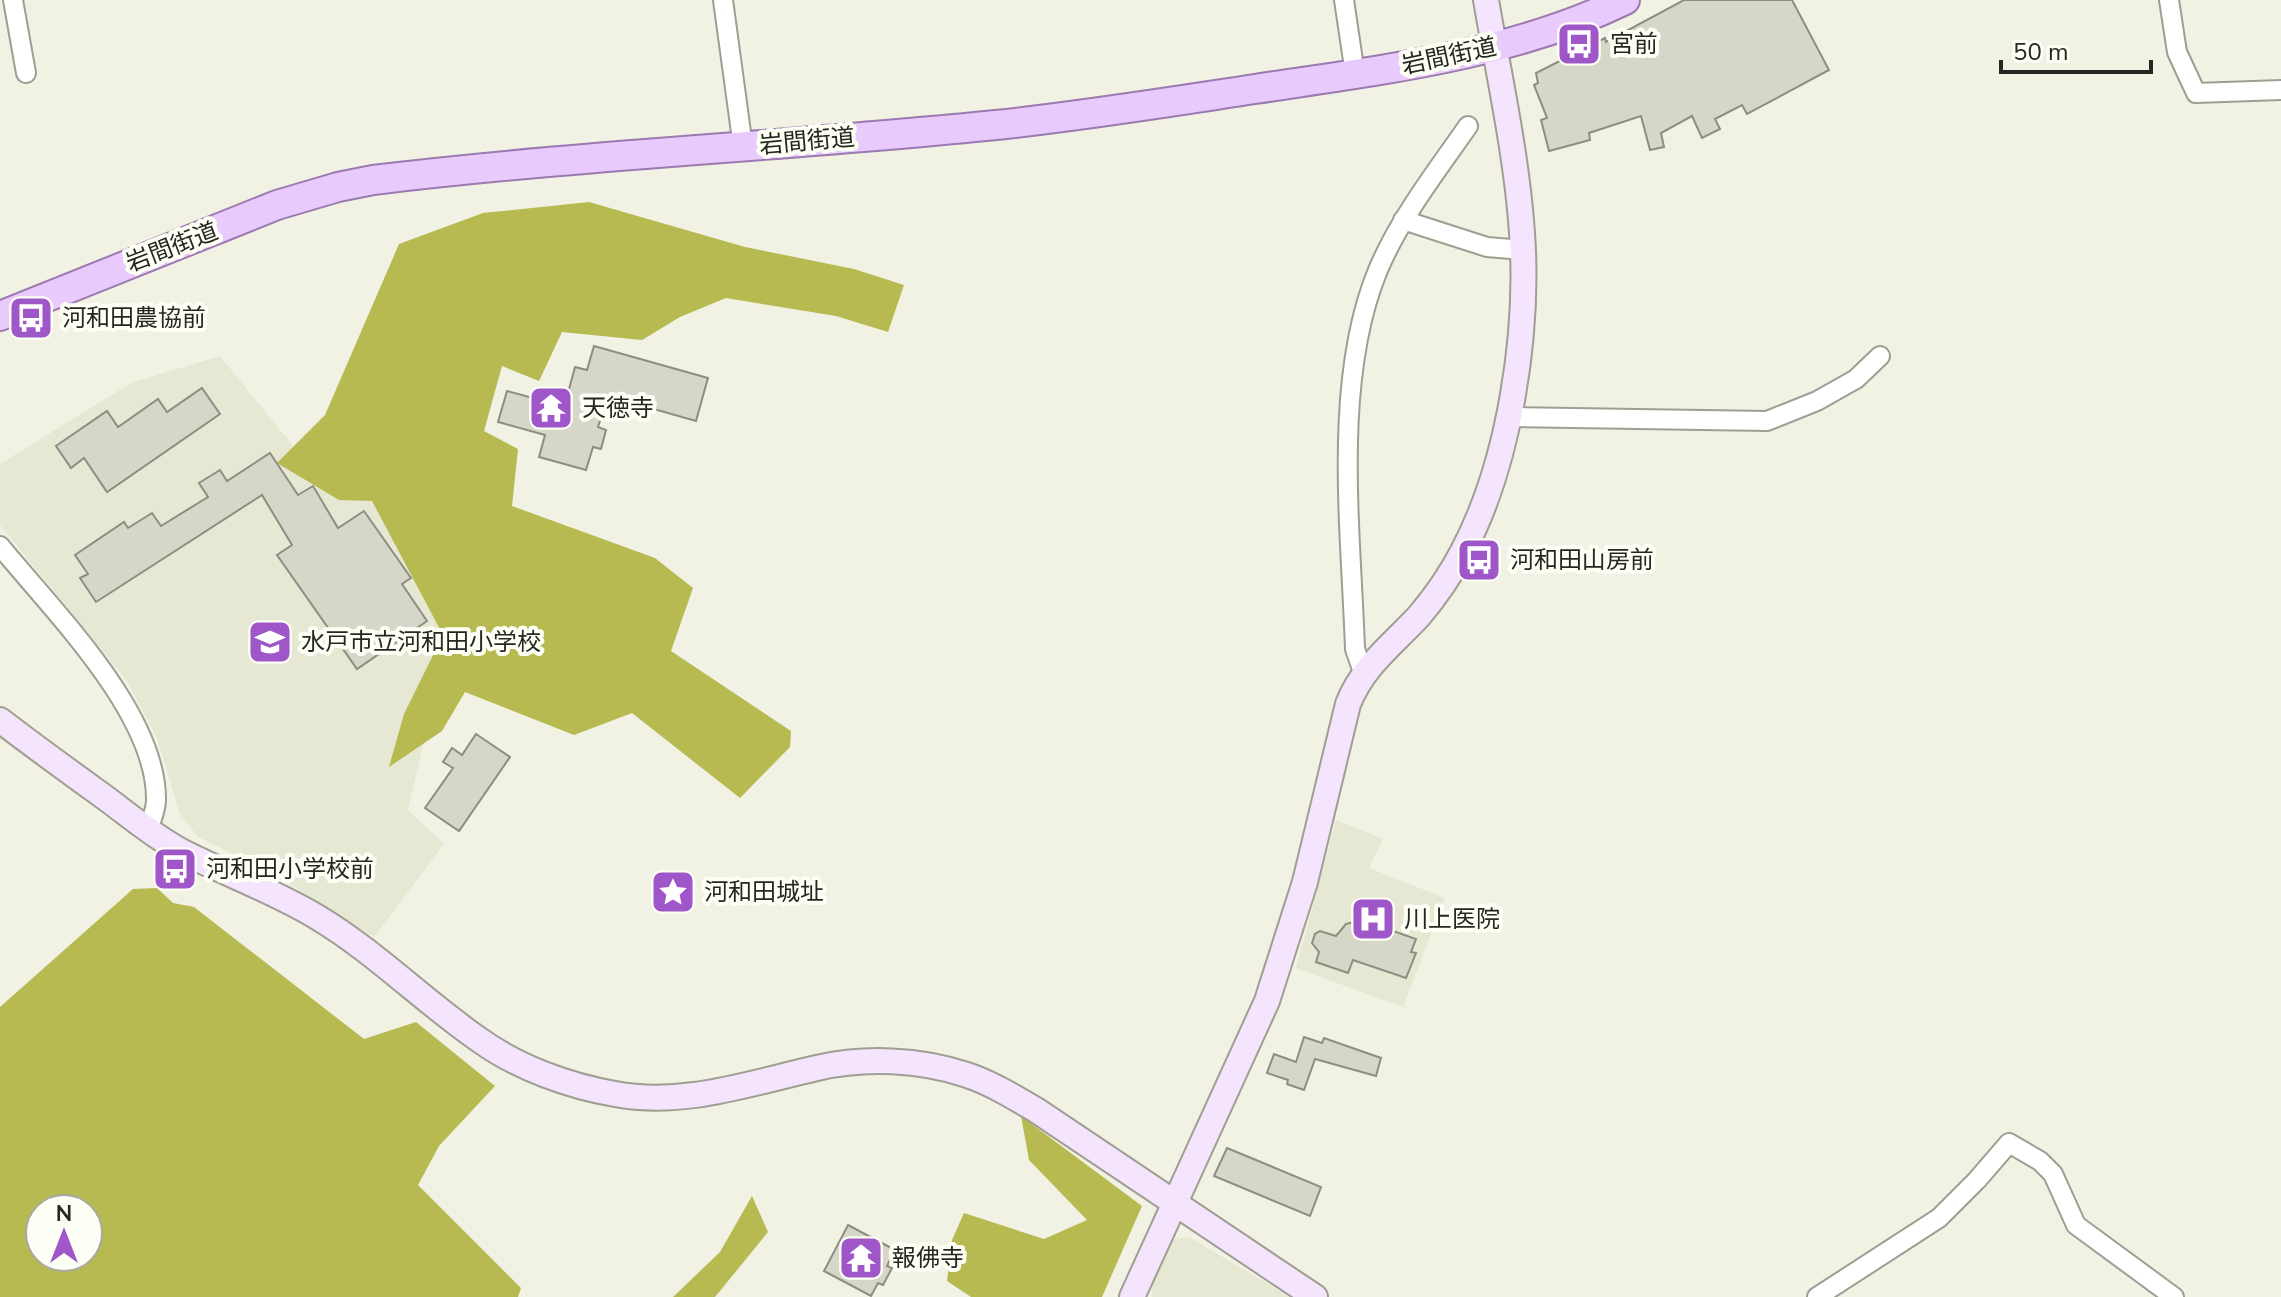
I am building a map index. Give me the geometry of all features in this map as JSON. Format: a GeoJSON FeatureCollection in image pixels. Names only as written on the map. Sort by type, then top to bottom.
{"type":"FeatureCollection","features":[{"type":"Feature","properties":{"kind":"main road","name":"岩間街道"},"geometry":{"type":"LineString","coordinates":[[0,316],[277,205],[338,187],[448,171],[1057,117],[1355,74],[1494,47],[1568,25],[1625,0]]}},
{"type":"Feature","properties":{"kind":"street"},"geometry":{"type":"LineString","coordinates":[[13,0],[26,73]]}},
{"type":"Feature","properties":{"kind":"street"},"geometry":{"type":"LineString","coordinates":[[723,0],[743,147]]}},
{"type":"Feature","properties":{"kind":"street"},"geometry":{"type":"LineString","coordinates":[[1344,0],[1355,74]]}},
{"type":"Feature","properties":{"kind":"street"},"geometry":{"type":"LineString","coordinates":[[1132,1297],[1267,1001],[1305,882],[1348,704],[1363,672],[1419,615],[1446,580],[1464,549],[1485,498],[1508,417],[1520,350],[1523,250],[1519,205],[1486,0]]}},
{"type":"Feature","properties":{"kind":"street"},"geometry":{"type":"LineString","coordinates":[[2169,0],[2177,52],[2196,93],[2281,90]]}},
{"type":"Feature","properties":{"kind":"street"},"geometry":{"type":"LineString","coordinates":[[1363,672],[1355,649],[1348,430],[1352,377],[1370,292],[1379,267],[1403,220],[1468,126]]}},
{"type":"Feature","properties":{"kind":"street"},"geometry":{"type":"LineString","coordinates":[[1403,220],[1487,247],[1523,250]]}},
{"type":"Feature","properties":{"kind":"street"},"geometry":{"type":"LineString","coordinates":[[1508,417],[1767,421],[1817,401],[1856,379],[1880,356]]}},
{"type":"Feature","properties":{"kind":"street"},"geometry":{"type":"LineString","coordinates":[[0,546],[105,674],[125,707],[143,743],[152,773],[156,802],[148,830]]}},
{"type":"Feature","properties":{"kind":"street"},"geometry":{"type":"LineString","coordinates":[[0,720],[148,830],[180,850],[315,915],[370,951],[479,1041],[537,1071],[616,1095],[650,1097],[720,1092],[819,1067],[855,1062],[892,1062],[965,1074],[991,1084],[1036,1110],[1315,1297]]}},
{"type":"Feature","properties":{"kind":"street"},"geometry":{"type":"LineString","coordinates":[[1817,1297],[1939,1218],[2009,1143],[2040,1161],[2053,1174],[2076,1225],[2174,1297]]}},
{"type":"Feature","properties":{"kind":"shaded area"},"geometry":{"type":"Polygon","coordinates":[[[589,202],[745,247],[854,269],[904,285],[888,332],[836,316],[726,298],[680,317],[642,340],[562,332],[539,381],[502,366],[484,431],[518,449],[512,506],[655,558],[693,588],[671,651],[791,731],[790,747],[740,798],[632,713],[574,735],[465,692],[442,731],[389,767],[404,714],[443,635],[372,501],[339,500],[277,463],[325,415],[399,244],[483,213],[589,202]]]}},
{"type":"Feature","properties":{"kind":"shaded area","name":"水戸市立河和田小学校"},"geometry":{"type":"Polygon","coordinates":[[[220,356],[326,486],[351,470],[438,597],[445,649],[408,810],[444,844],[374,937],[269,871],[198,837],[180,814],[157,738],[127,681],[0,525],[0,464],[131,383],[220,356]]]}},
{"type":"Feature","properties":{"kind":"shaded area","name":"川上医院"},"geometry":{"type":"Polygon","coordinates":[[[1336,820],[1383,839],[1369,868],[1445,898],[1403,1007],[1296,968],[1336,820]]]}},
{"type":"Feature","properties":{"kind":"shaded area"},"geometry":{"type":"Polygon","coordinates":[[[157,888],[173,903],[194,907],[364,1039],[416,1022],[495,1086],[439,1146],[418,1185],[521,1288],[518,1297],[0,1297],[0,1007],[133,889],[157,888]]]}},
{"type":"Feature","properties":{"kind":"shaded area"},"geometry":{"type":"Polygon","coordinates":[[[1021,1116],[1142,1206],[1102,1297],[971,1297],[947,1281],[952,1240],[964,1213],[1044,1239],[1087,1220],[1029,1160],[1021,1116]]]}},
{"type":"Feature","properties":{"kind":"shaded area"},"geometry":{"type":"Polygon","coordinates":[[[752,1196],[768,1232],[715,1297],[673,1297],[720,1252],[752,1196]]]}},
{"type":"Feature","properties":{"kind":"shaded area"},"geometry":{"type":"Polygon","coordinates":[[[1189,1237],[1289,1297],[1152,1297],[1153,1278],[1172,1239],[1189,1237]]]}},
{"type":"Feature","properties":{"kind":"building"},"geometry":{"type":"Polygon","coordinates":[[[1684,0],[1792,0],[1829,70],[1747,114],[1742,105],[1715,119],[1720,129],[1702,138],[1692,116],[1661,133],[1664,147],[1650,150],[1641,116],[1589,133],[1590,140],[1549,151],[1541,120],[1547,118],[1534,85],[1538,83],[1536,73],[1605,38],[1606,42],[1684,0]]]}},
{"type":"Feature","properties":{"kind":"building","name":"天徳寺"},"geometry":{"type":"Polygon","coordinates":[[[594,346],[708,378],[696,421],[608,396],[598,427],[606,430],[601,449],[593,447],[586,470],[539,457],[545,435],[498,422],[507,391],[555,404],[559,390],[568,393],[575,367],[587,370],[594,346]]]}},
{"type":"Feature","properties":{"kind":"building"},"geometry":{"type":"Polygon","coordinates":[[[202,388],[220,414],[107,492],[84,458],[71,468],[56,446],[107,411],[118,427],[158,399],[167,412],[202,388]]]}},
{"type":"Feature","properties":{"kind":"building"},"geometry":{"type":"Polygon","coordinates":[[[270,453],[298,495],[313,486],[338,528],[364,511],[411,578],[402,584],[427,621],[357,669],[277,555],[292,545],[262,495],[96,602],[80,578],[88,574],[75,555],[124,522],[128,528],[152,513],[161,526],[208,497],[199,483],[220,470],[227,481],[270,453]]]}},
{"type":"Feature","properties":{"kind":"building"},"geometry":{"type":"Polygon","coordinates":[[[476,734],[510,757],[459,831],[425,808],[453,768],[443,762],[452,748],[462,755],[476,734]]]}},
{"type":"Feature","properties":{"kind":"building"},"geometry":{"type":"Polygon","coordinates":[[[1362,920],[1416,939],[1411,952],[1416,953],[1406,978],[1353,960],[1348,973],[1316,962],[1319,952],[1312,943],[1315,934],[1320,931],[1336,936],[1346,924],[1362,920]]]}},
{"type":"Feature","properties":{"kind":"building"},"geometry":{"type":"Polygon","coordinates":[[[1304,1037],[1322,1043],[1324,1038],[1381,1058],[1376,1076],[1315,1059],[1304,1090],[1287,1084],[1288,1080],[1267,1073],[1274,1054],[1296,1062],[1304,1037]]]}},
{"type":"Feature","properties":{"kind":"building"},"geometry":{"type":"Polygon","coordinates":[[[1227,1148],[1321,1187],[1310,1216],[1214,1176],[1227,1148]]]}},
{"type":"Feature","properties":{"kind":"building","name":"報佛寺"},"geometry":{"type":"Polygon","coordinates":[[[848,1225],[895,1250],[887,1266],[892,1268],[883,1285],[878,1283],[871,1296],[824,1271],[848,1225]]]}},
{"type":"Feature","properties":{"kind":"place","name":"宮前"},"geometry":{"type":"Point","coordinates":[1579,44]}},
{"type":"Feature","properties":{"kind":"place","name":"河和田農協前"},"geometry":{"type":"Point","coordinates":[31,318]}},
{"type":"Feature","properties":{"kind":"place","name":"天徳寺"},"geometry":{"type":"Point","coordinates":[551,408]}},
{"type":"Feature","properties":{"kind":"place","name":"河和田山房前"},"geometry":{"type":"Point","coordinates":[1479,560]}},
{"type":"Feature","properties":{"kind":"place","name":"水戸市立河和田小学校"},"geometry":{"type":"Point","coordinates":[270,642]}},
{"type":"Feature","properties":{"kind":"place","name":"河和田小学校前"},"geometry":{"type":"Point","coordinates":[175,869]}},
{"type":"Feature","properties":{"kind":"place","name":"河和田城址"},"geometry":{"type":"Point","coordinates":[673,892]}},
{"type":"Feature","properties":{"kind":"place","name":"川上医院"},"geometry":{"type":"Point","coordinates":[1373,919]}},
{"type":"Feature","properties":{"kind":"place","name":"報佛寺"},"geometry":{"type":"Point","coordinates":[861,1258]}}]}
